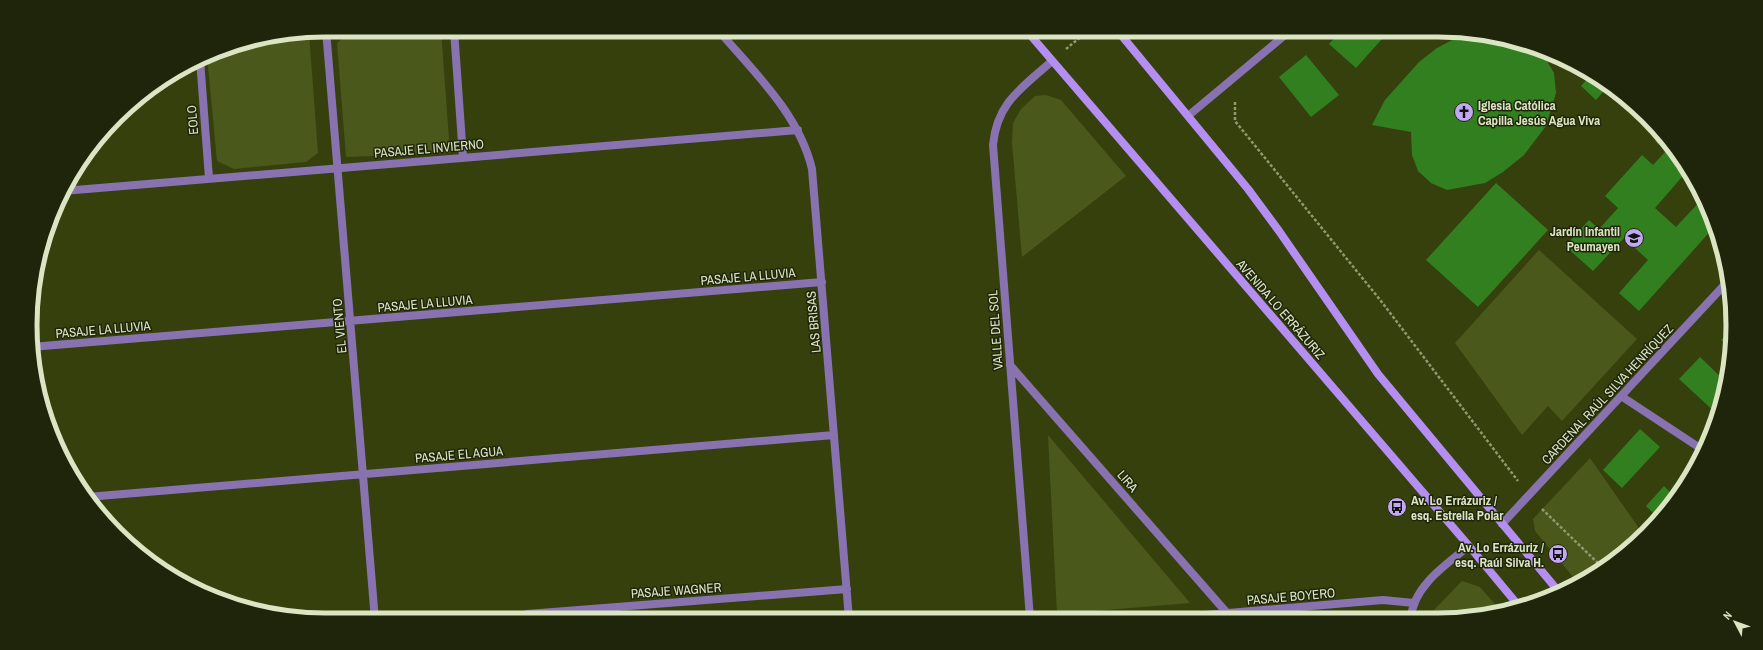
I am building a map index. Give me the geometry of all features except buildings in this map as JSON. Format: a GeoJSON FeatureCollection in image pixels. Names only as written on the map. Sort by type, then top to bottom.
{"type":"FeatureCollection","features":[{"type":"Feature","properties":{"kind":"main road","name":"AVENIDA LO ERRÁZURIZ"},"geometry":{"type":"LineString","coordinates":[[1032,37],[1516,602]]}},
{"type":"Feature","properties":{"kind":"main road"},"geometry":{"type":"LineString","coordinates":[[1123,37],[1233,170],[1278,231],[1378,374],[1555,588]]}},
{"type":"Feature","properties":{"kind":"street","name":"EL VIENTO"},"geometry":{"type":"LineString","coordinates":[[327,37],[374,613]]}},
{"type":"Feature","properties":{"kind":"street"},"geometry":{"type":"LineString","coordinates":[[454,37],[463,157]]}},
{"type":"Feature","properties":{"kind":"street","name":"LAS BRISAS"},"geometry":{"type":"LineString","coordinates":[[724,37],[782,107],[798,130],[804,143],[812,169],[849,613]]}},
{"type":"Feature","properties":{"kind":"street"},"geometry":{"type":"LineString","coordinates":[[1188,116],[1282,37]]}},
{"type":"Feature","properties":{"kind":"street","name":"VALLE DEL SOL"},"geometry":{"type":"LineString","coordinates":[[1030,613],[994,158],[994,133],[997,120],[1010,98],[1052,61]]}},
{"type":"Feature","properties":{"kind":"street","name":"EOLO"},"geometry":{"type":"LineString","coordinates":[[200,66],[209,178]]}},
{"type":"Feature","properties":{"kind":"street","name":"PASAJE EL INVIERNO"},"geometry":{"type":"LineString","coordinates":[[72,189],[798,130]]}},
{"type":"Feature","properties":{"kind":"street","name":"PASAJE LA LLUVIA"},"geometry":{"type":"LineString","coordinates":[[38,346],[822,282]]}},
{"type":"Feature","properties":{"kind":"street","name":"CARDENAL RAÚL SILVA HENRÍQUEZ"},"geometry":{"type":"LineString","coordinates":[[1502,524],[1724,286]]}},
{"type":"Feature","properties":{"kind":"street","name":"LIRA"},"geometry":{"type":"LineString","coordinates":[[1010,365],[1227,613]]}},
{"type":"Feature","properties":{"kind":"street"},"geometry":{"type":"LineString","coordinates":[[1621,396],[1698,447]]}},
{"type":"Feature","properties":{"kind":"street","name":"PASAJE EL AGUA"},"geometry":{"type":"LineString","coordinates":[[95,497],[834,435]]}},
{"type":"Feature","properties":{"kind":"street"},"geometry":{"type":"LineString","coordinates":[[1412,613],[1414,603],[1428,582],[1469,546]]}},
{"type":"Feature","properties":{"kind":"street","name":"PASAJE WAGNER"},"geometry":{"type":"LineString","coordinates":[[540,613],[847,590]]}},
{"type":"Feature","properties":{"kind":"street","name":"PASAJE BOYERO"},"geometry":{"type":"LineString","coordinates":[[1227,613],[1383,600],[1414,603]]}},
{"type":"Feature","properties":{"kind":"path"},"geometry":{"type":"LineString","coordinates":[[1052,61],[1080,37]]}},
{"type":"Feature","properties":{"kind":"path"},"geometry":{"type":"LineString","coordinates":[[1236,75],[1235,121],[1381,301],[1529,495],[1599,564]]}},
{"type":"Feature","properties":{"kind":"green space"},"geometry":{"type":"Polygon","coordinates":[[[344,37],[442,37],[450,153],[346,157],[337,43],[344,37]]]}},
{"type":"Feature","properties":{"kind":"green space"},"geometry":{"type":"Polygon","coordinates":[[[309,38],[318,153],[306,162],[234,169],[217,161],[208,62],[232,52],[250,47],[287,39],[309,38]]]}},
{"type":"Feature","properties":{"kind":"green space"},"geometry":{"type":"Polygon","coordinates":[[[1046,95],[1061,100],[1126,176],[1022,257],[1012,143],[1013,123],[1021,109],[1035,96],[1046,95]]]}},
{"type":"Feature","properties":{"kind":"green space"},"geometry":{"type":"Polygon","coordinates":[[[1539,250],[1637,339],[1562,421],[1548,406],[1522,435],[1455,343],[1539,250]]]}},
{"type":"Feature","properties":{"kind":"green space"},"geometry":{"type":"Polygon","coordinates":[[[1048,435],[1190,603],[1057,613],[1048,435]]]}},
{"type":"Feature","properties":{"kind":"green space"},"geometry":{"type":"Polygon","coordinates":[[[1590,458],[1640,530],[1628,542],[1598,564],[1574,578],[1535,531],[1533,519],[1590,458]]]}},
{"type":"Feature","properties":{"kind":"green space"},"geometry":{"type":"Polygon","coordinates":[[[1462,581],[1480,587],[1497,606],[1476,611],[1431,613],[1462,581]]]}},
{"type":"Feature","properties":{"kind":"place","name":"Iglesia Católica Capilla Jesús Agua Viva"},"geometry":{"type":"Point","coordinates":[1464,112]}},
{"type":"Feature","properties":{"kind":"place","name":"Jardín Infantil Peumayen"},"geometry":{"type":"Point","coordinates":[1634,238]}},
{"type":"Feature","properties":{"kind":"place","name":"Av. Lo Errázuriz / esq. Estrella Polar"},"geometry":{"type":"Point","coordinates":[1397,507]}},
{"type":"Feature","properties":{"kind":"place","name":"Av. Lo Errázuriz / esq. Raúl Silva H."},"geometry":{"type":"Point","coordinates":[1558,554]}}]}
